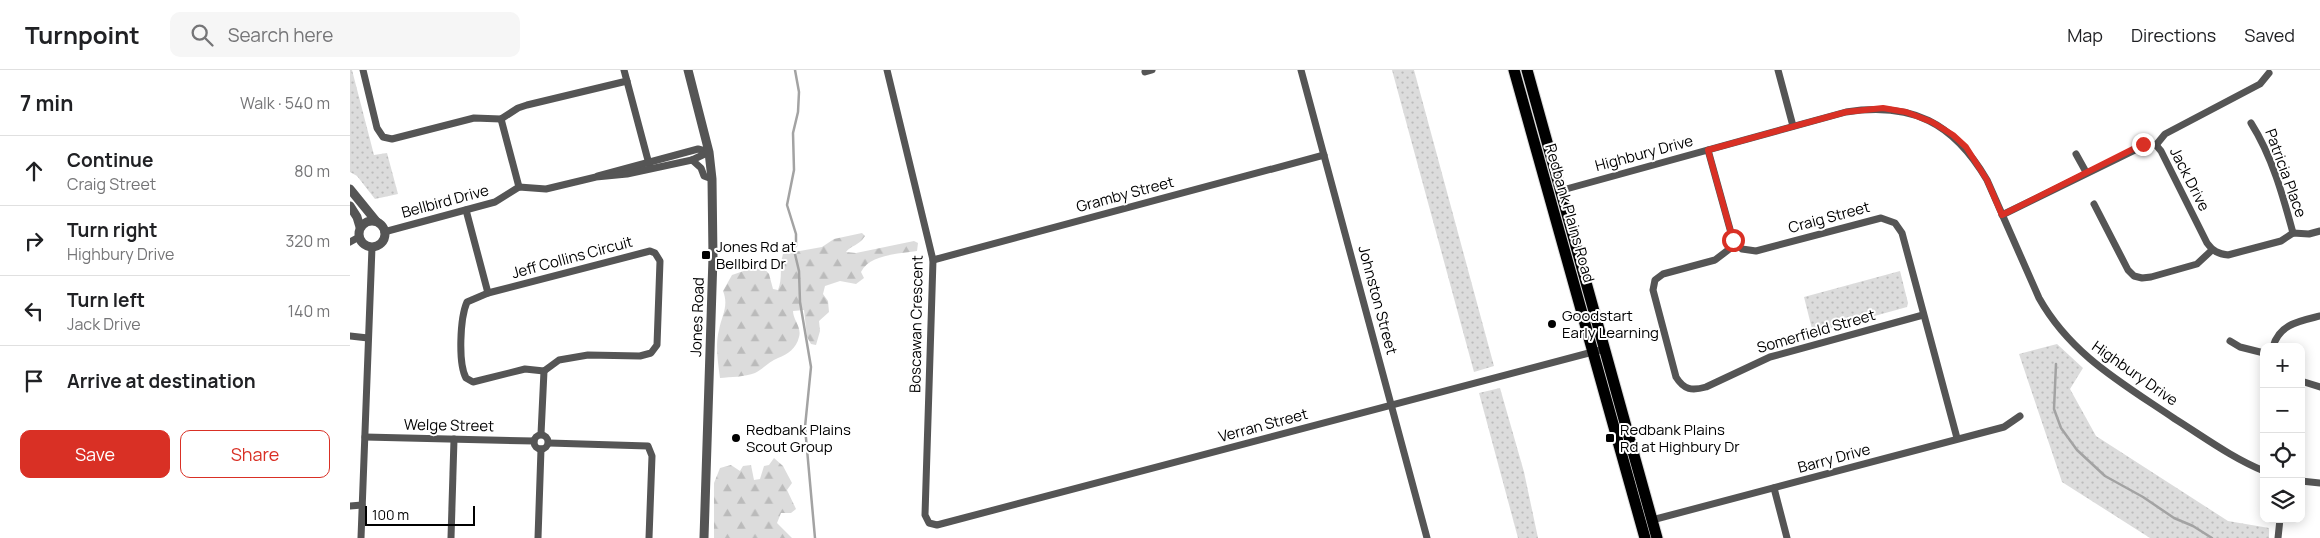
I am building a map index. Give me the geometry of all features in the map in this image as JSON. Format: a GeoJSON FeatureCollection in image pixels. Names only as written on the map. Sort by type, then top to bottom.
{"type":"FeatureCollection","features":[{"type":"Feature","properties":{"kind":"main road","name":"Redbank Plains Road"},"geometry":{"type":"LineString","coordinates":[[1514,70],[1548,193],[1657,538]]}},
{"type":"Feature","properties":{"kind":"main road","name":"Redbank Plains Road"},"geometry":{"type":"LineString","coordinates":[[1527,70],[1562,190],[1598,350],[1645,538]]}},
{"type":"Feature","properties":{"kind":"street"},"geometry":{"type":"LineString","coordinates":[[363,70],[377,128],[383,137],[392,139],[474,118],[501,119],[526,105],[627,81]]}},
{"type":"Feature","properties":{"kind":"street"},"geometry":{"type":"LineString","coordinates":[[624,70],[651,169]]}},
{"type":"Feature","properties":{"kind":"street","name":"Jones Road"},"geometry":{"type":"LineString","coordinates":[[688,70],[708,152],[712,179],[712,262],[704,538]]}},
{"type":"Feature","properties":{"kind":"street","name":"Boscawan Crescent"},"geometry":{"type":"LineString","coordinates":[[887,70],[934,260],[925,515],[929,523]]}},
{"type":"Feature","properties":{"kind":"street","name":"Johnston Street"},"geometry":{"type":"LineString","coordinates":[[1301,70],[1427,538]]}},
{"type":"Feature","properties":{"kind":"street"},"geometry":{"type":"LineString","coordinates":[[1778,70],[1793,126]]}},
{"type":"Feature","properties":{"kind":"street"},"geometry":{"type":"LineString","coordinates":[[2156,145],[2165,134],[2260,84],[2269,73]]}},
{"type":"Feature","properties":{"kind":"street","name":"Highbury Drive"},"geometry":{"type":"LineString","coordinates":[[1548,193],[1846,112],[1876,108],[1906,112],[1932,122],[1953,135],[1966,147],[1987,180],[2050,316],[2079,351],[2111,376],[2205,438],[2260,469]]}},
{"type":"Feature","properties":{"kind":"street"},"geometry":{"type":"LineString","coordinates":[[501,119],[519,187],[546,189],[596,177],[651,169],[692,160],[708,152]]}},
{"type":"Feature","properties":{"kind":"street","name":"Patricia Place"},"geometry":{"type":"LineString","coordinates":[[2251,123],[2260,137],[2283,198],[2293,234]]}},
{"type":"Feature","properties":{"kind":"street","name":"Jack Drive"},"geometry":{"type":"LineString","coordinates":[[2002,215],[2143,144],[2156,145],[2212,250]]}},
{"type":"Feature","properties":{"kind":"street"},"geometry":{"type":"LineString","coordinates":[[596,177],[604,173],[698,149],[708,152]]}},
{"type":"Feature","properties":{"kind":"street"},"geometry":{"type":"LineString","coordinates":[[1708,150],[1736,244]]}},
{"type":"Feature","properties":{"kind":"street"},"geometry":{"type":"LineString","coordinates":[[2076,154],[2086,172]]}},
{"type":"Feature","properties":{"kind":"street","name":"Gramby Street"},"geometry":{"type":"LineString","coordinates":[[934,260],[1324,155]]}},
{"type":"Feature","properties":{"kind":"street"},"geometry":{"type":"LineString","coordinates":[[692,160],[701,168],[704,176],[712,179]]}},
{"type":"Feature","properties":{"kind":"street","name":"Bellbird Drive"},"geometry":{"type":"LineString","coordinates":[[384,232],[502,200],[519,187]]}},
{"type":"Feature","properties":{"kind":"street"},"geometry":{"type":"LineString","coordinates":[[350,188],[376,221],[382,225],[384,232],[383,240],[372,247]]}},
{"type":"Feature","properties":{"kind":"street"},"geometry":{"type":"LineString","coordinates":[[2094,204],[2128,270],[2134,276],[2142,278],[2197,264],[2212,250],[2228,255],[2281,241],[2293,234],[2309,234],[2320,231]]}},
{"type":"Feature","properties":{"kind":"street"},"geometry":{"type":"LineString","coordinates":[[350,206],[357,217],[360,227],[359,237],[364,244],[372,247]]}},
{"type":"Feature","properties":{"kind":"street"},"geometry":{"type":"LineString","coordinates":[[466,210],[488,293]]}},
{"type":"Feature","properties":{"kind":"street","name":"Craig Street"},"geometry":{"type":"LineString","coordinates":[[1736,244],[1742,248],[1756,251],[1881,218],[1895,223],[1902,233],[1956,438]]}},
{"type":"Feature","properties":{"kind":"street"},"geometry":{"type":"LineString","coordinates":[[360,227],[365,222],[376,221]]}},
{"type":"Feature","properties":{"kind":"street"},"geometry":{"type":"LineString","coordinates":[[350,242],[359,237]]}},
{"type":"Feature","properties":{"kind":"street","name":"Somerfield Street"},"geometry":{"type":"LineString","coordinates":[[1736,244],[1715,260],[1662,274],[1655,280],[1654,290],[1676,377],[1680,384],[1687,388],[1696,390],[1706,387],[1770,357],[1923,315]]}},
{"type":"Feature","properties":{"kind":"street"},"geometry":{"type":"LineString","coordinates":[[361,538],[372,247]]}},
{"type":"Feature","properties":{"kind":"street","name":"Jeff Collins Circuit"},"geometry":{"type":"LineString","coordinates":[[646,252],[655,252],[658,257],[657,346],[651,353],[640,356],[588,355],[559,360],[544,371],[525,369],[473,382],[466,378],[462,367],[462,312],[467,302],[488,293],[646,252]]}},
{"type":"Feature","properties":{"kind":"street"},"geometry":{"type":"LineString","coordinates":[[2275,343],[2280,331],[2292,324],[2320,316]]}},
{"type":"Feature","properties":{"kind":"street"},"geometry":{"type":"LineString","coordinates":[[350,336],[368,338]]}},
{"type":"Feature","properties":{"kind":"street"},"geometry":{"type":"LineString","coordinates":[[2230,341],[2240,348],[2260,352]]}},
{"type":"Feature","properties":{"kind":"street","name":"Verran Street"},"geometry":{"type":"LineString","coordinates":[[929,523],[937,525],[1598,350]]}},
{"type":"Feature","properties":{"kind":"street"},"geometry":{"type":"LineString","coordinates":[[541,434],[544,371]]}},
{"type":"Feature","properties":{"kind":"street"},"geometry":{"type":"LineString","coordinates":[[2305,382],[2320,388]]}},
{"type":"Feature","properties":{"kind":"street","name":"Barry Drive"},"geometry":{"type":"LineString","coordinates":[[1652,520],[1956,438],[2004,427],[2020,416]]}},
{"type":"Feature","properties":{"kind":"street"},"geometry":{"type":"LineString","coordinates":[[541,434],[534,441],[535,446],[541,449]]}},
{"type":"Feature","properties":{"kind":"street"},"geometry":{"type":"LineString","coordinates":[[541,434],[546,436],[548,442],[546,447],[541,449]]}},
{"type":"Feature","properties":{"kind":"street","name":"Welge Street"},"geometry":{"type":"LineString","coordinates":[[365,437],[534,441]]}},
{"type":"Feature","properties":{"kind":"street"},"geometry":{"type":"LineString","coordinates":[[451,538],[454,439]]}},
{"type":"Feature","properties":{"kind":"street"},"geometry":{"type":"LineString","coordinates":[[548,442],[648,446],[652,456],[649,538]]}},
{"type":"Feature","properties":{"kind":"street"},"geometry":{"type":"LineString","coordinates":[[538,538],[541,449]]}},
{"type":"Feature","properties":{"kind":"street"},"geometry":{"type":"LineString","coordinates":[[2305,482],[2320,484]]}},
{"type":"Feature","properties":{"kind":"street"},"geometry":{"type":"LineString","coordinates":[[1774,488],[1787,538]]}},
{"type":"Feature","properties":{"kind":"street"},"geometry":{"type":"LineString","coordinates":[[350,506],[362,505]]}},
{"type":"Feature","properties":{"kind":"street"},"geometry":{"type":"LineString","coordinates":[[2278,538],[2280,523]]}},
{"type":"Feature","properties":{"kind":"green space"},"geometry":{"type":"Polygon","coordinates":[[[350,70],[352,70],[374,155],[387,153],[398,194],[375,199],[357,176],[350,172],[350,70]]]}},
{"type":"Feature","properties":{"kind":"green space"},"geometry":{"type":"Polygon","coordinates":[[[1392,70],[1414,70],[1494,366],[1474,372],[1392,70]]]}},
{"type":"Feature","properties":{"kind":"green space"},"geometry":{"type":"Polygon","coordinates":[[[862,233],[865,236],[863,239],[846,252],[856,253],[914,241],[918,243],[917,251],[878,258],[865,266],[861,272],[864,278],[856,284],[840,281],[825,286],[823,294],[828,301],[829,312],[819,321],[820,331],[816,345],[811,344],[807,337],[804,310],[793,311],[800,333],[796,345],[791,350],[755,373],[720,378],[717,342],[725,306],[723,291],[732,275],[761,265],[769,274],[773,289],[778,290],[783,254],[822,247],[834,239],[862,233]]]}},
{"type":"Feature","properties":{"kind":"green space"},"geometry":{"type":"Polygon","coordinates":[[[1900,271],[1908,303],[1907,307],[1813,333],[1804,297],[1900,271]]]}},
{"type":"Feature","properties":{"kind":"green space"},"geometry":{"type":"Polygon","coordinates":[[[2057,344],[2083,368],[2070,389],[2096,436],[2228,521],[2269,528],[2269,538],[2150,538],[2062,482],[2019,354],[2057,344]]]}},
{"type":"Feature","properties":{"kind":"green space"},"geometry":{"type":"Polygon","coordinates":[[[1500,388],[1524,472],[1538,538],[1518,538],[1479,393],[1500,388]]]}},
{"type":"Feature","properties":{"kind":"green space"},"geometry":{"type":"Polygon","coordinates":[[[774,458],[783,466],[792,483],[787,490],[796,509],[791,513],[781,513],[777,523],[792,538],[714,538],[714,483],[720,468],[731,465],[740,471],[743,466],[751,465],[754,480],[760,479],[764,466],[769,465],[774,458]]]}},
{"type":"Feature","properties":{"kind":"waterway"},"geometry":{"type":"LineString","coordinates":[[795,70],[799,92],[798,112],[793,133],[794,170],[787,205],[796,234],[796,246]]}},
{"type":"Feature","properties":{"kind":"waterway"},"geometry":{"type":"LineString","coordinates":[[795,254],[799,271],[800,302],[811,367],[805,427],[815,538]]}},
{"type":"Feature","properties":{"kind":"waterway"},"geometry":{"type":"LineString","coordinates":[[2056,364],[2054,409],[2061,428],[2077,450],[2105,476],[2143,497],[2174,518],[2193,526],[2212,538]]}},
{"type":"Feature","properties":{"kind":"place","name":"Jones Rd at Bellbird Dr"},"geometry":{"type":"Point","coordinates":[706,255]}},
{"type":"Feature","properties":{"kind":"place","name":"Goodstart Early Learning"},"geometry":{"type":"Point","coordinates":[1552,324]}},
{"type":"Feature","properties":{"kind":"place","name":"Redbank Plains Scout Group"},"geometry":{"type":"Point","coordinates":[736,438]}},
{"type":"Feature","properties":{"kind":"place","name":"Redbank Plains Rd at Highbury Dr"},"geometry":{"type":"Point","coordinates":[1610,438]}},
{"type":"Feature","properties":{"kind":"route"},"geometry":{"type":"LineString","coordinates":[[1733,240],[1708,150],[1846,112],[1870,108],[1906,112],[1932,122],[1953,135],[1966,147],[1977,163],[1987,180],[2002,215],[2143,144]]}}]}
